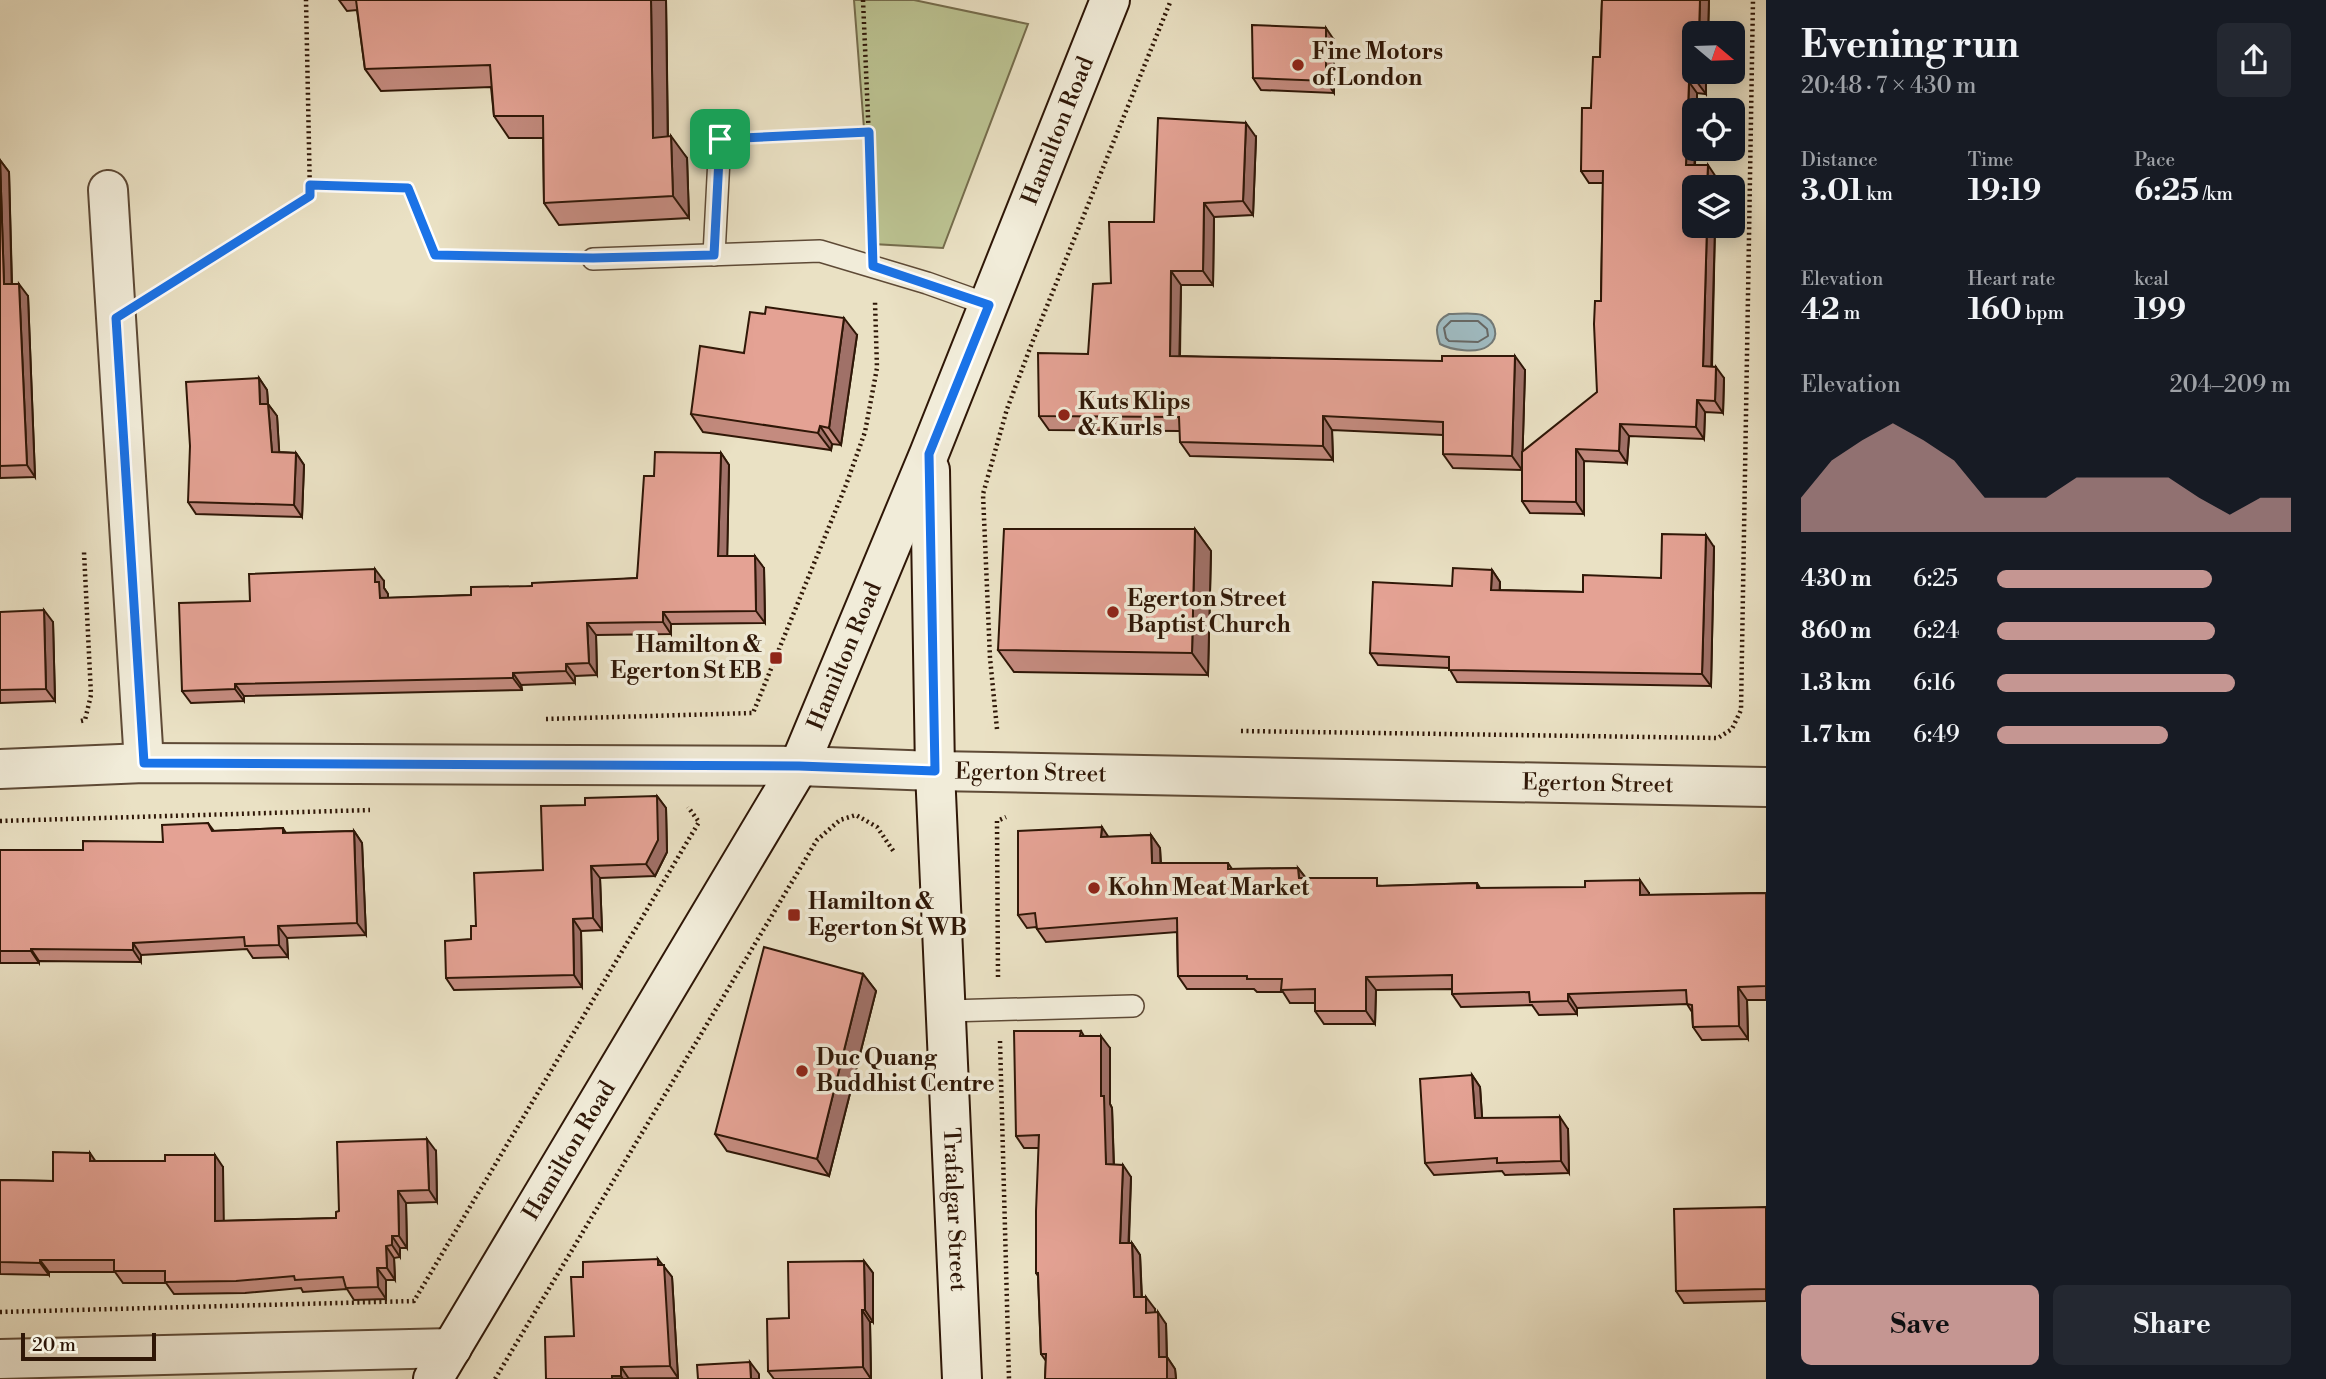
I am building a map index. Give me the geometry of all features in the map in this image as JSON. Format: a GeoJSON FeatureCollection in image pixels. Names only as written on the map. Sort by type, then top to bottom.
{"type":"FeatureCollection","features":[{"type":"Feature","properties":{"kind":"street","name":"Hamilton Road"},"geometry":{"type":"LineString","coordinates":[[442,1364],[799,766],[929,454],[1110,0]]}},
{"type":"Feature","properties":{"kind":"street"},"geometry":{"type":"LineString","coordinates":[[108,190],[144,763]]}},
{"type":"Feature","properties":{"kind":"street","name":"Trafalgar Street"},"geometry":{"type":"LineString","coordinates":[[929,454],[935,771],[962,1379]]}},
{"type":"Feature","properties":{"kind":"street","name":"Egerton Street"},"geometry":{"type":"LineString","coordinates":[[0,769],[144,763],[799,766],[1766,787]]}},
{"type":"Feature","properties":{"kind":"street"},"geometry":{"type":"LineString","coordinates":[[0,1359],[442,1364]]}},
{"type":"Feature","properties":{"kind":"lane"},"geometry":{"type":"LineString","coordinates":[[714,255],[720,139]]}},
{"type":"Feature","properties":{"kind":"lane"},"geometry":{"type":"LineString","coordinates":[[593,258],[820,251],[989,305]]}},
{"type":"Feature","properties":{"kind":"lane"},"geometry":{"type":"LineString","coordinates":[[947,1011],[1133,1006]]}},
{"type":"Feature","properties":{"kind":"path"},"geometry":{"type":"LineString","coordinates":[[116,318],[310,196],[306,0]]}},
{"type":"Feature","properties":{"kind":"path"},"geometry":{"type":"LineString","coordinates":[[754,713],[865,432],[877,368],[863,0]]}},
{"type":"Feature","properties":{"kind":"path"},"geometry":{"type":"LineString","coordinates":[[1010,730],[997,729],[990,658],[983,494],[1007,409],[1171,0]]}},
{"type":"Feature","properties":{"kind":"path"},"geometry":{"type":"LineString","coordinates":[[1239,731],[1718,738],[1732,729],[1741,710],[1752,0]]}},
{"type":"Feature","properties":{"kind":"path"},"geometry":{"type":"LineString","coordinates":[[720,139],[869,132]]}},
{"type":"Feature","properties":{"kind":"path"},"geometry":{"type":"LineString","coordinates":[[310,185],[408,188],[435,255],[593,258]]}},
{"type":"Feature","properties":{"kind":"path"},"geometry":{"type":"LineString","coordinates":[[74,724],[85,720],[91,695],[84,543]]}},
{"type":"Feature","properties":{"kind":"path"},"geometry":{"type":"LineString","coordinates":[[0,1312],[414,1301],[699,822],[684,802]]}},
{"type":"Feature","properties":{"kind":"path"},"geometry":{"type":"LineString","coordinates":[[0,821],[377,810]]}},
{"type":"Feature","properties":{"kind":"path"},"geometry":{"type":"LineString","coordinates":[[1009,1379],[997,821],[1014,814]]}},
{"type":"Feature","properties":{"kind":"path"},"geometry":{"type":"LineString","coordinates":[[495,1379],[817,839],[840,820]]}},
{"type":"Feature","properties":{"kind":"green space"},"geometry":{"type":"Polygon","coordinates":[[[854,0],[914,0],[1028,24],[943,248],[873,244],[854,0]]]}},
{"type":"Feature","properties":{"kind":"water"},"geometry":{"type":"Polygon","coordinates":[[[1449,314],[1487,317],[1495,329],[1492,342],[1483,348],[1471,350],[1440,344],[1437,326],[1449,314]]]}},
{"type":"Feature","properties":{"kind":"building"},"geometry":{"type":"Polygon","coordinates":[[[356,0],[651,0],[653,138],[671,136],[673,196],[544,203],[543,116],[494,116],[490,65],[365,69],[356,0]]]}},
{"type":"Feature","properties":{"kind":"building"},"geometry":{"type":"Polygon","coordinates":[[[1602,0],[1700,0],[1699,21],[1682,21],[1682,84],[1689,84],[1688,98],[1682,98],[1682,161],[1686,161],[1686,165],[1708,165],[1708,175],[1682,175],[1682,238],[1707,238],[1703,366],[1716,367],[1715,401],[1697,400],[1696,427],[1620,424],[1619,451],[1576,449],[1576,502],[1522,501],[1522,452],[1597,392],[1594,324],[1595,301],[1601,301],[1603,171],[1581,171],[1582,108],[1591,108],[1593,57],[1600,57],[1602,0]]]}},
{"type":"Feature","properties":{"kind":"building","name":"Fine Motors of London"},"geometry":{"type":"Polygon","coordinates":[[[1252,25],[1326,28],[1326,81],[1253,78],[1252,25]]]}},
{"type":"Feature","properties":{"kind":"building"},"geometry":{"type":"Polygon","coordinates":[[[1158,118],[1246,123],[1243,201],[1204,203],[1203,271],[1171,271],[1170,356],[1442,361],[1442,356],[1515,356],[1512,456],[1443,454],[1443,422],[1323,416],[1323,446],[1180,442],[1179,417],[1039,416],[1038,353],[1088,354],[1093,284],[1111,283],[1109,222],[1154,222],[1158,118]]]}},
{"type":"Feature","properties":{"kind":"building"},"geometry":{"type":"Polygon","coordinates":[[[0,160],[4,284],[19,284],[27,465],[0,466],[0,160]]]}},
{"type":"Feature","properties":{"kind":"building"},"geometry":{"type":"Polygon","coordinates":[[[766,307],[844,318],[829,428],[820,426],[818,433],[691,414],[700,346],[744,353],[750,312],[765,314],[766,307]]]}},
{"type":"Feature","properties":{"kind":"building"},"geometry":{"type":"Polygon","coordinates":[[[259,378],[260,404],[268,404],[272,452],[296,453],[294,505],[188,502],[190,446],[186,382],[259,378]]]}},
{"type":"Feature","properties":{"kind":"building"},"geometry":{"type":"Polygon","coordinates":[[[655,452],[721,453],[718,556],[755,556],[756,611],[663,612],[663,622],[587,623],[589,663],[566,664],[566,671],[513,673],[513,678],[235,684],[235,689],[182,691],[179,603],[250,601],[249,574],[375,569],[375,582],[379,582],[380,598],[471,595],[471,587],[532,586],[532,583],[637,578],[644,476],[654,476],[655,452]]]}},
{"type":"Feature","properties":{"kind":"building","name":"Egerton Street Baptist Church"},"geometry":{"type":"Polygon","coordinates":[[[1004,529],[1195,529],[1192,653],[998,650],[1004,529]]]}},
{"type":"Feature","properties":{"kind":"building"},"geometry":{"type":"Polygon","coordinates":[[[1662,534],[1706,535],[1702,674],[1449,670],[1449,657],[1370,653],[1373,582],[1452,586],[1453,568],[1492,570],[1491,590],[1583,592],[1583,575],[1661,578],[1662,534]]]}},
{"type":"Feature","properties":{"kind":"building"},"geometry":{"type":"Polygon","coordinates":[[[44,610],[46,689],[0,690],[0,612],[44,610]]]}},
{"type":"Feature","properties":{"kind":"building"},"geometry":{"type":"Polygon","coordinates":[[[657,796],[658,840],[646,864],[591,866],[593,918],[573,919],[574,975],[446,978],[445,941],[471,939],[471,926],[476,926],[474,873],[543,870],[541,806],[585,805],[585,798],[657,796]]]}},
{"type":"Feature","properties":{"kind":"building"},"geometry":{"type":"Polygon","coordinates":[[[208,823],[212,831],[283,828],[283,833],[354,831],[357,923],[278,926],[279,945],[245,946],[244,937],[133,943],[133,950],[0,951],[0,850],[83,850],[83,841],[163,842],[162,825],[208,823]]]}},
{"type":"Feature","properties":{"kind":"building"},"geometry":{"type":"Polygon","coordinates":[[[1102,827],[1101,837],[1151,835],[1152,863],[1228,863],[1228,869],[1298,868],[1299,878],[1377,878],[1377,886],[1477,883],[1477,888],[1585,887],[1585,881],[1640,880],[1640,895],[1766,893],[1766,986],[1738,987],[1739,1026],[1693,1027],[1692,1005],[1687,1004],[1686,990],[1568,994],[1568,1001],[1530,1002],[1529,992],[1452,994],[1452,975],[1366,977],[1366,1011],[1315,1011],[1315,989],[1281,990],[1282,979],[1178,976],[1177,918],[1037,929],[1035,913],[1018,915],[1018,831],[1102,827]]]}},
{"type":"Feature","properties":{"kind":"building","name":"Duc Quang Buddhist Centre"},"geometry":{"type":"Polygon","coordinates":[[[764,947],[863,974],[817,1159],[715,1134],[764,947]]]}},
{"type":"Feature","properties":{"kind":"building"},"geometry":{"type":"Polygon","coordinates":[[[1014,1031],[1081,1031],[1080,1036],[1101,1036],[1101,1096],[1104,1096],[1106,1164],[1123,1165],[1120,1243],[1132,1243],[1134,1297],[1146,1297],[1146,1313],[1158,1312],[1159,1357],[1167,1357],[1167,1379],[1045,1379],[1046,1354],[1041,1354],[1036,1273],[1039,1135],[1016,1136],[1014,1031]]]}},
{"type":"Feature","properties":{"kind":"building"},"geometry":{"type":"Polygon","coordinates":[[[1472,1075],[1475,1118],[1560,1117],[1561,1161],[1497,1163],[1497,1158],[1425,1163],[1420,1079],[1472,1075]]]}},
{"type":"Feature","properties":{"kind":"building"},"geometry":{"type":"Polygon","coordinates":[[[427,1139],[429,1190],[398,1191],[399,1236],[392,1236],[392,1245],[386,1246],[387,1268],[377,1268],[378,1287],[346,1288],[343,1277],[295,1280],[294,1276],[236,1281],[165,1282],[165,1271],[114,1271],[114,1260],[0,1262],[0,1180],[53,1181],[53,1152],[90,1153],[90,1161],[165,1161],[165,1155],[215,1155],[215,1221],[336,1218],[336,1212],[339,1211],[337,1142],[427,1139]]]}},
{"type":"Feature","properties":{"kind":"building"},"geometry":{"type":"Polygon","coordinates":[[[1766,1207],[1766,1289],[1676,1291],[1674,1209],[1766,1207]]]}},
{"type":"Feature","properties":{"kind":"building"},"geometry":{"type":"Polygon","coordinates":[[[658,1259],[658,1265],[664,1265],[670,1366],[621,1367],[621,1376],[612,1376],[612,1379],[546,1379],[545,1337],[574,1336],[571,1277],[583,1277],[583,1262],[658,1259]]]}},
{"type":"Feature","properties":{"kind":"building"},"geometry":{"type":"Polygon","coordinates":[[[864,1261],[863,1367],[768,1371],[767,1319],[789,1318],[788,1262],[864,1261]]]}},
{"type":"Feature","properties":{"kind":"building"},"geometry":{"type":"Polygon","coordinates":[[[750,1362],[751,1379],[698,1379],[697,1365],[750,1362]]]}},
{"type":"Feature","properties":{"kind":"place","name":"Fine Motors of London"},"geometry":{"type":"Point","coordinates":[1298,65]}},
{"type":"Feature","properties":{"kind":"place","name":"Kuts Klips & Kurls"},"geometry":{"type":"Point","coordinates":[1064,415]}},
{"type":"Feature","properties":{"kind":"place","name":"Egerton Street Baptist Church"},"geometry":{"type":"Point","coordinates":[1113,612]}},
{"type":"Feature","properties":{"kind":"place","name":"Hamilton & Egerton St EB"},"geometry":{"type":"Point","coordinates":[776,658]}},
{"type":"Feature","properties":{"kind":"place","name":"Kohn Meat Market"},"geometry":{"type":"Point","coordinates":[1094,888]}},
{"type":"Feature","properties":{"kind":"place","name":"Hamilton & Egerton St WB"},"geometry":{"type":"Point","coordinates":[794,915]}},
{"type":"Feature","properties":{"kind":"place","name":"Duc Quang Buddhist Centre"},"geometry":{"type":"Point","coordinates":[802,1071]}},
{"type":"Feature","properties":{"kind":"route"},"geometry":{"type":"LineString","coordinates":[[869,132],[873,266],[989,305],[929,454],[935,771],[799,766],[144,763],[116,318],[310,196],[310,185],[408,188],[435,255],[593,258],[714,255],[720,139],[869,132]]}}]}
